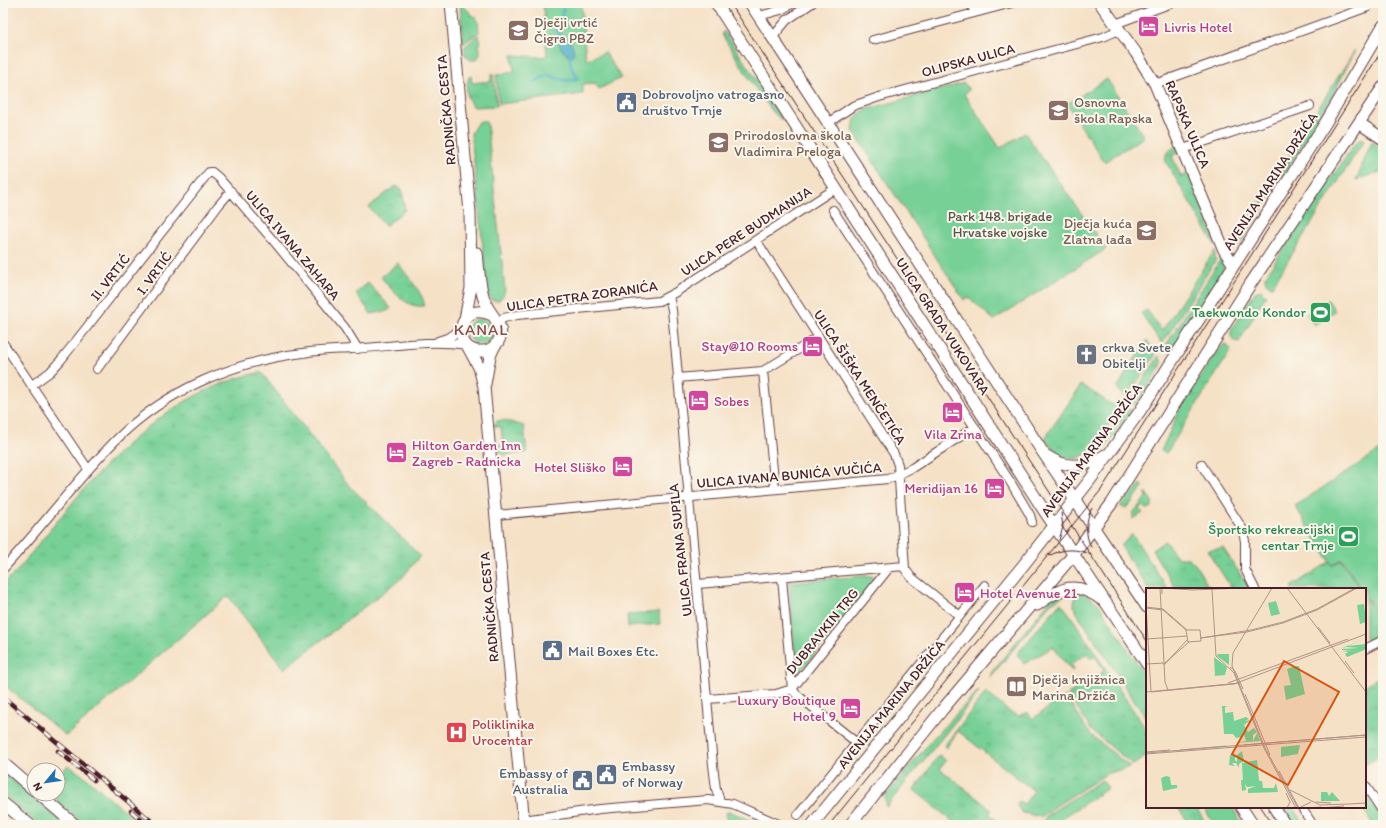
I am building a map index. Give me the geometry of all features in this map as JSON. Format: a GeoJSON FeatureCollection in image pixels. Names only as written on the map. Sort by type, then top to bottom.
{"type":"FeatureCollection","features":[{"type":"Feature","properties":{"kind":"main road","name":"RADNIČKA CESTA"},"geometry":{"type":"LineString","coordinates":[[451,3],[470,213],[483,298],[495,318]]}},
{"type":"Feature","properties":{"kind":"main road","name":"ULICA GRADA VUKOVARA"},"geometry":{"type":"LineString","coordinates":[[716,3],[1054,526],[1146,662]]}},
{"type":"Feature","properties":{"kind":"main road","name":"ULICA GRADA VUKOVARA"},"geometry":{"type":"LineString","coordinates":[[750,3],[1042,451],[1146,605]]}},
{"type":"Feature","properties":{"kind":"main road","name":"RAPSKA ULICA"},"geometry":{"type":"LineString","coordinates":[[1100,3],[1155,84],[1224,250],[1234,265]]}},
{"type":"Feature","properties":{"kind":"main road","name":"AVENIJA MARINA DRŽIĆA"},"geometry":{"type":"LineString","coordinates":[[812,825],[1054,526],[1140,411],[1326,122],[1383,26]]}},
{"type":"Feature","properties":{"kind":"main road"},"geometry":{"type":"LineString","coordinates":[[850,825],[937,716],[1074,554],[1112,503],[1251,283],[1382,90]]}},
{"type":"Feature","properties":{"kind":"main road"},"geometry":{"type":"LineString","coordinates":[[1359,123],[1383,139]]}},
{"type":"Feature","properties":{"kind":"main road","name":"RADNIČKA CESTA"},"geometry":{"type":"LineString","coordinates":[[463,324],[469,302],[471,276],[470,213]]}},
{"type":"Feature","properties":{"kind":"main road"},"geometry":{"type":"LineString","coordinates":[[480,312],[495,318],[501,333],[495,346],[485,351],[473,350],[467,346],[461,335],[463,324],[469,315],[480,312]]}},
{"type":"Feature","properties":{"kind":"main road","name":"RADNIČKA CESTA"},"geometry":{"type":"LineString","coordinates":[[467,346],[479,367],[484,387],[523,822]]}},
{"type":"Feature","properties":{"kind":"main road","name":"RADNIČKA CESTA"},"geometry":{"type":"LineString","coordinates":[[484,387],[490,356],[495,346]]}},
{"type":"Feature","properties":{"kind":"main road"},"geometry":{"type":"LineString","coordinates":[[1042,451],[1055,460],[1068,466],[1078,466],[1095,461],[1112,450]]}},
{"type":"Feature","properties":{"kind":"main road"},"geometry":{"type":"LineString","coordinates":[[1021,615],[1053,593],[1071,588],[1090,592],[1109,607]]}},
{"type":"Feature","properties":{"kind":"main road"},"geometry":{"type":"LineString","coordinates":[[3,763],[26,783]]}},
{"type":"Feature","properties":{"kind":"main road"},"geometry":{"type":"LineString","coordinates":[[48,802],[75,825]]}},
{"type":"Feature","properties":{"kind":"main road"},"geometry":{"type":"LineString","coordinates":[[3,803],[30,825]]}},
{"type":"Feature","properties":{"kind":"main road"},"geometry":{"type":"LineString","coordinates":[[1242,808],[1253,825]]}},
{"type":"Feature","properties":{"kind":"main road"},"geometry":{"type":"LineString","coordinates":[[1275,808],[1285,825]]}},
{"type":"Feature","properties":{"kind":"street"},"geometry":{"type":"LineString","coordinates":[[759,16],[780,10],[793,3]]}},
{"type":"Feature","properties":{"kind":"street"},"geometry":{"type":"LineString","coordinates":[[772,38],[787,20],[812,3]]}},
{"type":"Feature","properties":{"kind":"street"},"geometry":{"type":"LineString","coordinates":[[970,3],[975,12]]}},
{"type":"Feature","properties":{"kind":"street"},"geometry":{"type":"LineString","coordinates":[[873,40],[1012,3]]}},
{"type":"Feature","properties":{"kind":"street","name":"OLIPSKA ULICA"},"geometry":{"type":"LineString","coordinates":[[828,123],[853,106],[879,97],[1103,37],[1117,27],[1172,3]]}},
{"type":"Feature","properties":{"kind":"street"},"geometry":{"type":"LineString","coordinates":[[1155,84],[1368,7]]}},
{"type":"Feature","properties":{"kind":"street"},"geometry":{"type":"LineString","coordinates":[[1183,149],[1310,106]]}},
{"type":"Feature","properties":{"kind":"street","name":"ULICA IVANA ZAHARA"},"geometry":{"type":"LineString","coordinates":[[202,179],[209,172],[212,172],[231,191],[345,328],[358,349]]}},
{"type":"Feature","properties":{"kind":"street","name":"II. VRTIĆ"},"geometry":{"type":"LineString","coordinates":[[32,385],[50,372],[61,360],[202,179]]}},
{"type":"Feature","properties":{"kind":"street","name":"ULICA PERE BUDMANIJA"},"geometry":{"type":"LineString","coordinates":[[669,296],[836,188]]}},
{"type":"Feature","properties":{"kind":"street","name":"I. VRTIĆ"},"geometry":{"type":"LineString","coordinates":[[97,369],[218,206],[231,191]]}},
{"type":"Feature","properties":{"kind":"street","name":"ULICA GRADA VUKOVARA"},"geometry":{"type":"LineString","coordinates":[[833,210],[975,427],[1018,495],[1032,522]]}},
{"type":"Feature","properties":{"kind":"street","name":"ULICA ŠIŠKA MENČETIĆA"},"geometry":{"type":"LineString","coordinates":[[756,240],[892,449],[898,465],[904,566]]}},
{"type":"Feature","properties":{"kind":"street","name":"ULICA PETRA ZORANIĆA"},"geometry":{"type":"LineString","coordinates":[[495,318],[653,302],[669,296]]}},
{"type":"Feature","properties":{"kind":"street","name":"ULICA FRANA SUPILA"},"geometry":{"type":"LineString","coordinates":[[669,296],[672,310],[688,497],[698,584],[713,765],[716,788],[720,800]]}},
{"type":"Feature","properties":{"kind":"street"},"geometry":{"type":"LineString","coordinates":[[3,569],[88,469],[118,438],[168,399],[234,368],[263,360],[303,352],[427,343],[447,338],[463,324]]}},
{"type":"Feature","properties":{"kind":"street"},"geometry":{"type":"LineString","coordinates":[[677,378],[764,371],[818,337]]}},
{"type":"Feature","properties":{"kind":"street"},"geometry":{"type":"LineString","coordinates":[[3,343],[88,469]]}},
{"type":"Feature","properties":{"kind":"street"},"geometry":{"type":"LineString","coordinates":[[427,343],[467,346]]}},
{"type":"Feature","properties":{"kind":"street"},"geometry":{"type":"LineString","coordinates":[[764,371],[775,489]]}},
{"type":"Feature","properties":{"kind":"street","name":"ULICA IVANA BUNIĆA VUČIĆA"},"geometry":{"type":"LineString","coordinates":[[496,515],[888,479],[898,476],[975,427]]}},
{"type":"Feature","properties":{"kind":"street"},"geometry":{"type":"LineString","coordinates":[[1201,464],[1242,528],[1245,541],[1245,569],[1254,588]]}},
{"type":"Feature","properties":{"kind":"street"},"geometry":{"type":"LineString","coordinates":[[904,566],[911,577],[960,616]]}},
{"type":"Feature","properties":{"kind":"street","name":"DUBRAVKIN TRG"},"geometry":{"type":"LineString","coordinates":[[792,689],[782,578],[904,566]]}},
{"type":"Feature","properties":{"kind":"street","name":"DUBRAVKIN TRG"},"geometry":{"type":"LineString","coordinates":[[792,689],[890,568]]}},
{"type":"Feature","properties":{"kind":"street"},"geometry":{"type":"LineString","coordinates":[[698,584],[782,578]]}},
{"type":"Feature","properties":{"kind":"street","name":"AVENIJA MARINA DRŽIĆA"},"geometry":{"type":"LineString","coordinates":[[798,815],[985,585]]}},
{"type":"Feature","properties":{"kind":"street"},"geometry":{"type":"LineString","coordinates":[[1366,648],[1383,640]]}},
{"type":"Feature","properties":{"kind":"street"},"geometry":{"type":"LineString","coordinates":[[707,699],[776,694],[792,689],[796,694],[857,743]]}},
{"type":"Feature","properties":{"kind":"street"},"geometry":{"type":"LineString","coordinates":[[1366,786],[1383,812]]}},
{"type":"Feature","properties":{"kind":"street"},"geometry":{"type":"LineString","coordinates":[[523,822],[554,814],[637,805],[699,800],[720,800],[782,825]]}},
{"type":"Feature","properties":{"kind":"street"},"geometry":{"type":"LineString","coordinates":[[1302,808],[1313,825]]}},
{"type":"Feature","properties":{"kind":"green space"},"geometry":{"type":"Polygon","coordinates":[[[460,3],[478,20],[479,32],[463,44],[460,3]]]}},
{"type":"Feature","properties":{"kind":"green space"},"geometry":{"type":"Polygon","coordinates":[[[543,3],[581,3],[586,60],[605,52],[621,78],[599,89],[595,83],[583,84],[583,94],[499,104],[496,75],[514,72],[512,55],[538,57],[547,56],[543,3]]]}},
{"type":"Feature","properties":{"kind":"green space"},"geometry":{"type":"Polygon","coordinates":[[[724,31],[779,113],[782,120],[769,107],[752,82],[724,38],[722,34],[724,31]]]}},
{"type":"Feature","properties":{"kind":"green space"},"geometry":{"type":"Polygon","coordinates":[[[479,35],[480,55],[476,60],[470,60],[465,55],[464,47],[479,35]]]}},
{"type":"Feature","properties":{"kind":"green space"},"geometry":{"type":"Polygon","coordinates":[[[1355,50],[1331,99],[1239,245],[1235,248],[1229,246],[1256,204],[1263,201],[1265,197],[1264,195],[1355,50]]]}},
{"type":"Feature","properties":{"kind":"green space"},"geometry":{"type":"Polygon","coordinates":[[[491,74],[493,74],[497,106],[474,107],[469,101],[467,93],[469,77],[471,76],[472,83],[491,81],[491,74]]]}},
{"type":"Feature","properties":{"kind":"green space"},"geometry":{"type":"Polygon","coordinates":[[[1107,79],[1144,137],[1104,162],[1067,104],[1107,79]]]}},
{"type":"Feature","properties":{"kind":"green space","name":"Park 148. brigade Hrvatske vojske"},"geometry":{"type":"Polygon","coordinates":[[[964,83],[969,90],[964,94],[1000,148],[1025,133],[1106,249],[994,320],[968,297],[964,300],[853,131],[855,118],[868,109],[964,83]]]}},
{"type":"Feature","properties":{"kind":"green space"},"geometry":{"type":"Polygon","coordinates":[[[480,121],[485,121],[487,124],[505,290],[503,296],[498,301],[492,300],[488,296],[471,134],[475,126],[480,121]]]}},
{"type":"Feature","properties":{"kind":"green space"},"geometry":{"type":"Polygon","coordinates":[[[1365,139],[1272,286],[1270,286],[1266,283],[1265,277],[1324,187],[1353,146],[1359,140],[1365,139]]]}},
{"type":"Feature","properties":{"kind":"green space"},"geometry":{"type":"Polygon","coordinates":[[[1372,141],[1383,150],[1383,171],[1356,180],[1372,141]]]}},
{"type":"Feature","properties":{"kind":"green space"},"geometry":{"type":"Polygon","coordinates":[[[1177,146],[1179,152],[1172,156],[1181,177],[1188,173],[1218,246],[1215,245],[1166,162],[1166,154],[1177,146]]]}},
{"type":"Feature","properties":{"kind":"green space"},"geometry":{"type":"Polygon","coordinates":[[[395,186],[402,189],[405,210],[385,226],[369,207],[395,186]]]}},
{"type":"Feature","properties":{"kind":"green space"},"geometry":{"type":"Polygon","coordinates":[[[1215,250],[1215,261],[1162,344],[1141,313],[1147,310],[1162,331],[1215,250]]]}},
{"type":"Feature","properties":{"kind":"green space"},"geometry":{"type":"Polygon","coordinates":[[[1222,257],[1224,268],[1179,340],[1175,344],[1166,345],[1222,257]]]}},
{"type":"Feature","properties":{"kind":"green space"},"geometry":{"type":"Polygon","coordinates":[[[398,263],[422,296],[424,306],[417,306],[405,301],[394,292],[381,277],[398,263]]]}},
{"type":"Feature","properties":{"kind":"green space"},"geometry":{"type":"Polygon","coordinates":[[[368,283],[391,308],[387,311],[371,314],[356,293],[368,283]]]}},
{"type":"Feature","properties":{"kind":"green space"},"geometry":{"type":"Polygon","coordinates":[[[1261,290],[1266,295],[1239,342],[1234,341],[1231,336],[1231,330],[1255,292],[1261,290]]]}},
{"type":"Feature","properties":{"kind":"green space","name":"Taekwondo Kondor"},"geometry":{"type":"Polygon","coordinates":[[[1328,300],[1335,311],[1314,325],[1307,314],[1328,300]]]}},
{"type":"Feature","properties":{"kind":"green space"},"geometry":{"type":"Polygon","coordinates":[[[483,319],[492,327],[492,337],[489,342],[483,344],[476,343],[470,339],[467,334],[468,327],[474,320],[483,319]]]}},
{"type":"Feature","properties":{"kind":"green space"},"geometry":{"type":"Polygon","coordinates":[[[1147,340],[1156,354],[1126,398],[1117,388],[1147,340]]]}},
{"type":"Feature","properties":{"kind":"green space"},"geometry":{"type":"Polygon","coordinates":[[[1226,344],[1231,350],[1169,449],[1166,453],[1161,451],[1180,409],[1218,350],[1226,344]]]}},
{"type":"Feature","properties":{"kind":"green space"},"geometry":{"type":"Polygon","coordinates":[[[1159,356],[1162,363],[1161,366],[1140,399],[1136,404],[1133,404],[1130,400],[1159,356]]]}},
{"type":"Feature","properties":{"kind":"green space"},"geometry":{"type":"Polygon","coordinates":[[[261,372],[347,483],[420,556],[402,578],[284,669],[228,596],[66,736],[3,684],[3,584],[17,571],[95,477],[122,449],[153,423],[185,401],[221,384],[261,372]]]}},
{"type":"Feature","properties":{"kind":"green space"},"geometry":{"type":"Polygon","coordinates":[[[1081,385],[1113,405],[1117,400],[1122,404],[1107,429],[1089,451],[1079,458],[1068,458],[1057,452],[1045,438],[1081,385]]]}},
{"type":"Feature","properties":{"kind":"green space"},"geometry":{"type":"Polygon","coordinates":[[[1127,406],[1131,410],[1129,415],[1102,452],[1089,458],[1101,446],[1127,406]]]}},
{"type":"Feature","properties":{"kind":"green space"},"geometry":{"type":"Polygon","coordinates":[[[503,420],[524,426],[527,453],[503,455],[496,450],[496,446],[503,444],[501,427],[493,426],[497,421],[503,420]]]}},
{"type":"Feature","properties":{"kind":"green space","name":"Športsko rekreacijski centar Trnje"},"geometry":{"type":"Polygon","coordinates":[[[1383,448],[1383,621],[1366,596],[1366,588],[1360,588],[1342,559],[1332,565],[1295,506],[1383,448]]]}},
{"type":"Feature","properties":{"kind":"green space"},"geometry":{"type":"Polygon","coordinates":[[[1141,484],[1143,487],[1129,506],[1124,508],[1120,506],[1141,484]]]}},
{"type":"Feature","properties":{"kind":"green space"},"geometry":{"type":"Polygon","coordinates":[[[1146,493],[1152,501],[1152,507],[1148,509],[1142,506],[1139,509],[1143,513],[1133,519],[1133,513],[1147,496],[1146,493]]]}},
{"type":"Feature","properties":{"kind":"green space"},"geometry":{"type":"Polygon","coordinates":[[[1132,534],[1167,588],[1147,588],[1121,546],[1132,534]]]}},
{"type":"Feature","properties":{"kind":"green space"},"geometry":{"type":"Polygon","coordinates":[[[1165,541],[1178,558],[1188,558],[1195,564],[1209,588],[1175,588],[1152,550],[1165,541]]]}},
{"type":"Feature","properties":{"kind":"green space"},"geometry":{"type":"Polygon","coordinates":[[[1223,548],[1249,588],[1231,588],[1207,550],[1223,548]]]}},
{"type":"Feature","properties":{"kind":"green space"},"geometry":{"type":"Polygon","coordinates":[[[1341,560],[1359,588],[1292,588],[1329,562],[1332,566],[1341,560]]]}},
{"type":"Feature","properties":{"kind":"green space"},"geometry":{"type":"Polygon","coordinates":[[[872,576],[876,578],[800,672],[796,672],[789,582],[872,576]]]}},
{"type":"Feature","properties":{"kind":"green space"},"geometry":{"type":"Polygon","coordinates":[[[1075,592],[1083,593],[1098,603],[1146,676],[1146,718],[1077,613],[1074,606],[1075,592]]]}},
{"type":"Feature","properties":{"kind":"green space"},"geometry":{"type":"Polygon","coordinates":[[[1066,594],[1050,604],[990,678],[991,673],[1052,598],[1066,594]]]}},
{"type":"Feature","properties":{"kind":"green space"},"geometry":{"type":"Polygon","coordinates":[[[1366,599],[1383,622],[1383,631],[1379,626],[1373,629],[1374,639],[1368,642],[1366,639],[1366,599]]]}},
{"type":"Feature","properties":{"kind":"green space"},"geometry":{"type":"Polygon","coordinates":[[[1061,603],[1071,616],[1146,729],[1146,757],[1133,765],[1092,731],[1068,694],[1104,671],[1095,656],[1091,659],[1087,653],[1071,664],[1074,670],[1071,670],[1053,647],[1024,664],[1017,654],[1061,603]]]}},
{"type":"Feature","properties":{"kind":"green space"},"geometry":{"type":"Polygon","coordinates":[[[659,612],[660,624],[628,627],[627,615],[659,612]]]}},
{"type":"Feature","properties":{"kind":"green space"},"geometry":{"type":"Polygon","coordinates":[[[1383,674],[1383,754],[1366,764],[1366,685],[1383,674]]]}},
{"type":"Feature","properties":{"kind":"green space"},"geometry":{"type":"Polygon","coordinates":[[[978,691],[979,692],[886,807],[885,797],[900,778],[935,736],[978,691]]]}},
{"type":"Feature","properties":{"kind":"green space"},"geometry":{"type":"Polygon","coordinates":[[[986,692],[1008,711],[1018,716],[1028,712],[1032,719],[1066,696],[1090,734],[1130,767],[1108,773],[1051,809],[1042,817],[1023,813],[1017,806],[1019,801],[1024,804],[1034,791],[958,731],[946,748],[944,746],[986,692]]]}},
{"type":"Feature","properties":{"kind":"green space"},"geometry":{"type":"Polygon","coordinates":[[[939,755],[946,761],[940,769],[992,810],[989,814],[1001,825],[957,825],[914,790],[939,755]]]}},
{"type":"Feature","properties":{"kind":"green space"},"geometry":{"type":"Polygon","coordinates":[[[68,765],[89,780],[134,819],[136,824],[140,825],[84,825],[58,802],[66,802],[66,767],[68,765]]]}},
{"type":"Feature","properties":{"kind":"green space"},"geometry":{"type":"Polygon","coordinates":[[[3,772],[26,791],[26,802],[39,802],[66,825],[39,825],[3,794],[3,772]]]}},
{"type":"Feature","properties":{"kind":"green space"},"geometry":{"type":"Polygon","coordinates":[[[1102,780],[1108,788],[1052,825],[1041,825],[1047,815],[1102,780]]]}},
{"type":"Feature","properties":{"kind":"green space"},"geometry":{"type":"Polygon","coordinates":[[[1366,794],[1382,820],[1378,825],[1373,825],[1363,808],[1366,808],[1366,794]]]}},
{"type":"Feature","properties":{"kind":"green space"},"geometry":{"type":"Polygon","coordinates":[[[1178,808],[1197,808],[1207,825],[1191,825],[1178,808]]]}},
{"type":"Feature","properties":{"kind":"green space"},"geometry":{"type":"Polygon","coordinates":[[[1204,808],[1233,808],[1243,825],[1215,825],[1204,808]]]}},
{"type":"Feature","properties":{"kind":"green space"},"geometry":{"type":"Polygon","coordinates":[[[1284,808],[1294,808],[1305,825],[1295,825],[1284,808]]]}},
{"type":"Feature","properties":{"kind":"green space"},"geometry":{"type":"Polygon","coordinates":[[[729,811],[761,825],[727,825],[726,813],[729,811]]]}},
{"type":"Feature","properties":{"kind":"water"},"geometry":{"type":"Polygon","coordinates":[[[559,34],[565,37],[572,45],[574,52],[573,55],[570,56],[563,51],[556,39],[559,34]]]}},
{"type":"Feature","properties":{"kind":"waterway"},"geometry":{"type":"LineString","coordinates":[[562,17],[563,9]]}},
{"type":"Feature","properties":{"kind":"waterway"},"geometry":{"type":"LineString","coordinates":[[556,23],[559,34]]}},
{"type":"Feature","properties":{"kind":"waterway"},"geometry":{"type":"LineString","coordinates":[[535,82],[547,75],[562,80],[574,80],[578,78],[571,67],[570,56]]}},
{"type":"Feature","properties":{"kind":"tram line"},"geometry":{"type":"LineString","coordinates":[[730,3],[1146,639]]}},
{"type":"Feature","properties":{"kind":"tram line"},"geometry":{"type":"LineString","coordinates":[[829,825],[1101,490],[1383,49]]}},
{"type":"Feature","properties":{"kind":"tram line"},"geometry":{"type":"LineString","coordinates":[[1091,547],[1087,533],[1087,523],[1092,508]]}},
{"type":"Feature","properties":{"kind":"tram line"},"geometry":{"type":"LineString","coordinates":[[1059,540],[1063,527],[1061,513]]}},
{"type":"Feature","properties":{"kind":"tram line"},"geometry":{"type":"LineString","coordinates":[[1049,556],[1065,550],[1081,551],[1091,555]]}},
{"type":"Feature","properties":{"kind":"tram line"},"geometry":{"type":"LineString","coordinates":[[1262,808],[1273,825]]}},
{"type":"Feature","properties":{"kind":"railway"},"geometry":{"type":"LineString","coordinates":[[3,697],[156,825]]}},
{"type":"Feature","properties":{"kind":"railway"},"geometry":{"type":"LineString","coordinates":[[58,751],[94,780]]}},
{"type":"Feature","properties":{"kind":"railway"},"geometry":{"type":"LineString","coordinates":[[131,811],[147,825]]}},
{"type":"Feature","properties":{"kind":"place","name":"Livris Hotel"},"geometry":{"type":"Point","coordinates":[1148,27]}},
{"type":"Feature","properties":{"kind":"place","name":"Dječji vrtić Čigra PBZ"},"geometry":{"type":"Point","coordinates":[518,30]}},
{"type":"Feature","properties":{"kind":"place","name":"Dobrovoljno vatrogasno društvo Trnje"},"geometry":{"type":"Point","coordinates":[627,102]}},
{"type":"Feature","properties":{"kind":"place","name":"Osnovna škola Rapska"},"geometry":{"type":"Point","coordinates":[1059,110]}},
{"type":"Feature","properties":{"kind":"place","name":"Prirodoslovna škola Vladimira Preloga"},"geometry":{"type":"Point","coordinates":[719,143]}},
{"type":"Feature","properties":{"kind":"place","name":"Dječja kuća Zlatna lađa"},"geometry":{"type":"Point","coordinates":[1147,231]}},
{"type":"Feature","properties":{"kind":"place","name":"Taekwondo Kondor"},"geometry":{"type":"Point","coordinates":[1321,312]}},
{"type":"Feature","properties":{"kind":"place","name":"Stay@10 Rooms"},"geometry":{"type":"Point","coordinates":[813,346]}},
{"type":"Feature","properties":{"kind":"place","name":"crkva Svete Obitelji"},"geometry":{"type":"Point","coordinates":[1086,355]}},
{"type":"Feature","properties":{"kind":"place","name":"Sobes"},"geometry":{"type":"Point","coordinates":[699,401]}},
{"type":"Feature","properties":{"kind":"place","name":"Vila Zrina"},"geometry":{"type":"Point","coordinates":[953,412]}},
{"type":"Feature","properties":{"kind":"place","name":"Hilton Garden Inn Zagreb - Radnicka"},"geometry":{"type":"Point","coordinates":[397,453]}},
{"type":"Feature","properties":{"kind":"place","name":"Hotel Sliško"},"geometry":{"type":"Point","coordinates":[622,467]}},
{"type":"Feature","properties":{"kind":"place","name":"Meridijan 16"},"geometry":{"type":"Point","coordinates":[994,488]}},
{"type":"Feature","properties":{"kind":"place","name":"Športsko rekreacijski centar Trnje"},"geometry":{"type":"Point","coordinates":[1349,537]}},
{"type":"Feature","properties":{"kind":"place","name":"Hotel Avenue 21"},"geometry":{"type":"Point","coordinates":[964,593]}},
{"type":"Feature","properties":{"kind":"place","name":"Mail Boxes Etc."},"geometry":{"type":"Point","coordinates":[552,651]}},
{"type":"Feature","properties":{"kind":"place","name":"Dječja knjižnica Marina Držića"},"geometry":{"type":"Point","coordinates":[1016,687]}},
{"type":"Feature","properties":{"kind":"place","name":"Luxury Boutique Hotel 9"},"geometry":{"type":"Point","coordinates":[851,708]}},
{"type":"Feature","properties":{"kind":"place","name":"Poliklinika Urocentar"},"geometry":{"type":"Point","coordinates":[456,732]}},
{"type":"Feature","properties":{"kind":"place","name":"Embassy of Norway"},"geometry":{"type":"Point","coordinates":[607,774]}},
{"type":"Feature","properties":{"kind":"place","name":"Embassy of Australia"},"geometry":{"type":"Point","coordinates":[583,781]}},
{"type":"Feature","properties":{"kind":"district","name":"KANAL"},"geometry":{"type":"Point","coordinates":[481,329]}}]}
